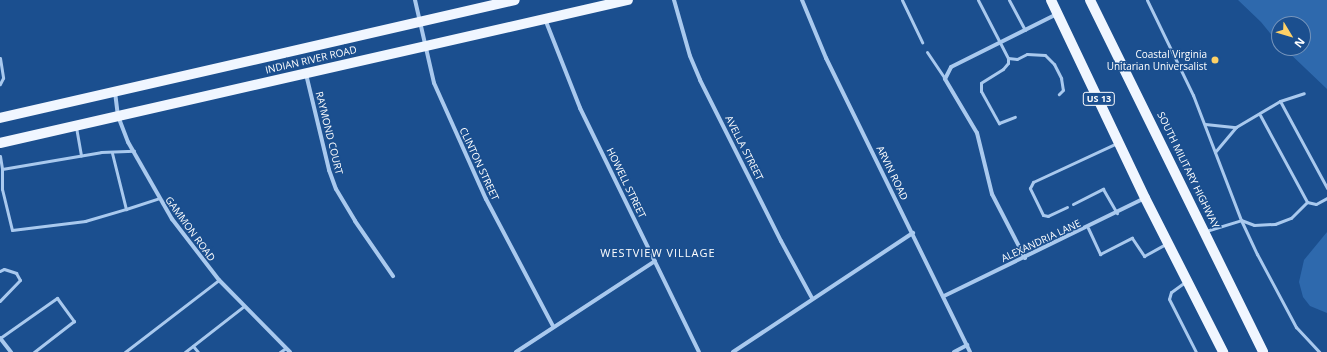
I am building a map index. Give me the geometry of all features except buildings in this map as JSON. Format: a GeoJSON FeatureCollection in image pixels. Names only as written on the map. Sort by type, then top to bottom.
{"type":"FeatureCollection","features":[{"type":"Feature","properties":{"kind":"main road","name":"INDIAN RIVER ROAD"},"geometry":{"type":"LineString","coordinates":[[0,118],[515,0]]}},
{"type":"Feature","properties":{"kind":"main road","name":"INDIAN RIVER ROAD"},"geometry":{"type":"LineString","coordinates":[[0,142],[628,0]]}},
{"type":"Feature","properties":{"kind":"main road","name":"US 13"},"geometry":{"type":"LineString","coordinates":[[1051,0],[1145,198],[1223,352]]}},
{"type":"Feature","properties":{"kind":"main road","name":"SOUTH MILITARY HIGHWAY"},"geometry":{"type":"LineString","coordinates":[[1090,0],[1263,352]]}},
{"type":"Feature","properties":{"kind":"street","name":"CLINTON STREET"},"geometry":{"type":"LineString","coordinates":[[415,0],[424,46],[434,83],[456,135],[514,255],[553,326]]}},
{"type":"Feature","properties":{"kind":"street","name":"AVELLA STREET"},"geometry":{"type":"LineString","coordinates":[[674,0],[690,56],[700,80],[781,241],[812,298]]}},
{"type":"Feature","properties":{"kind":"street","name":"ARVIN ROAD"},"geometry":{"type":"LineString","coordinates":[[802,0],[826,58],[944,296],[970,352]]}},
{"type":"Feature","properties":{"kind":"street"},"geometry":{"type":"LineString","coordinates":[[1025,258],[992,194],[977,133],[945,78],[951,67],[1057,14]]}},
{"type":"Feature","properties":{"kind":"street","name":"HOWELL STREET"},"geometry":{"type":"LineString","coordinates":[[545,19],[580,108],[699,352]]}},
{"type":"Feature","properties":{"kind":"street","name":"RAYMOND COURT"},"geometry":{"type":"LineString","coordinates":[[306,73],[329,170],[336,189],[348,212],[393,276]]}},
{"type":"Feature","properties":{"kind":"street","name":"GAMMON ROAD"},"geometry":{"type":"LineString","coordinates":[[115,92],[118,116],[134,152],[159,198],[191,246],[219,280],[290,352]]}},
{"type":"Feature","properties":{"kind":"street","name":"ALEXANDRIA LANE"},"geometry":{"type":"LineString","coordinates":[[944,296],[1088,228],[1145,198]]}},
{"type":"Feature","properties":{"kind":"street"},"geometry":{"type":"LineString","coordinates":[[733,352],[812,298],[913,233]]}},
{"type":"Feature","properties":{"kind":"street"},"geometry":{"type":"LineString","coordinates":[[516,352],[553,326],[655,261]]}},
{"type":"Feature","properties":{"kind":"street"},"geometry":{"type":"LineString","coordinates":[[0,338],[11,352]]}},
{"type":"Feature","properties":{"kind":"street"},"geometry":{"type":"LineString","coordinates":[[954,352],[967,345]]}},
{"type":"Feature","properties":{"kind":"lane"},"geometry":{"type":"LineString","coordinates":[[902,0],[922,42]]}},
{"type":"Feature","properties":{"kind":"lane"},"geometry":{"type":"LineString","coordinates":[[978,0],[1008,58],[1006,66],[986,78],[980,87],[999,123],[1015,117]]}},
{"type":"Feature","properties":{"kind":"lane"},"geometry":{"type":"LineString","coordinates":[[1009,0],[1025,30]]}},
{"type":"Feature","properties":{"kind":"lane"},"geometry":{"type":"LineString","coordinates":[[1147,0],[1170,45],[1205,124],[1241,220],[1287,313],[1296,327],[1319,352]]}},
{"type":"Feature","properties":{"kind":"lane"},"geometry":{"type":"LineString","coordinates":[[927,52],[945,78]]}},
{"type":"Feature","properties":{"kind":"lane"},"geometry":{"type":"LineString","coordinates":[[1008,58],[1017,59],[1027,54],[1045,55],[1054,64],[1061,78],[1063,90],[1059,94]]}},
{"type":"Feature","properties":{"kind":"lane"},"geometry":{"type":"LineString","coordinates":[[0,58],[3,78],[0,84]]}},
{"type":"Feature","properties":{"kind":"lane"},"geometry":{"type":"LineString","coordinates":[[1215,152],[1236,127],[1260,115],[1280,101],[1304,93]]}},
{"type":"Feature","properties":{"kind":"lane"},"geometry":{"type":"LineString","coordinates":[[1280,101],[1327,188]]}},
{"type":"Feature","properties":{"kind":"lane"},"geometry":{"type":"LineString","coordinates":[[1260,115],[1307,202],[1316,204],[1327,198]]}},
{"type":"Feature","properties":{"kind":"lane"},"geometry":{"type":"LineString","coordinates":[[1205,124],[1236,127]]}},
{"type":"Feature","properties":{"kind":"lane"},"geometry":{"type":"LineString","coordinates":[[76,125],[81,156]]}},
{"type":"Feature","properties":{"kind":"lane"},"geometry":{"type":"LineString","coordinates":[[1067,207],[1048,216],[1043,215],[1030,188],[1033,182],[1119,142]]}},
{"type":"Feature","properties":{"kind":"lane"},"geometry":{"type":"LineString","coordinates":[[2,169],[81,156],[134,152]]}},
{"type":"Feature","properties":{"kind":"lane"},"geometry":{"type":"LineString","coordinates":[[112,153],[126,209]]}},
{"type":"Feature","properties":{"kind":"lane"},"geometry":{"type":"LineString","coordinates":[[0,156],[2,169],[2,189],[12,230],[85,221],[159,198]]}},
{"type":"Feature","properties":{"kind":"lane"},"geometry":{"type":"LineString","coordinates":[[1073,204],[1103,189],[1117,213]]}},
{"type":"Feature","properties":{"kind":"lane"},"geometry":{"type":"LineString","coordinates":[[1204,231],[1241,220],[1254,225],[1276,224],[1291,218],[1307,202]]}},
{"type":"Feature","properties":{"kind":"lane"},"geometry":{"type":"LineString","coordinates":[[1088,228],[1100,254],[1132,238],[1144,256],[1167,243]]}},
{"type":"Feature","properties":{"kind":"lane"},"geometry":{"type":"LineString","coordinates":[[0,271],[4,269],[16,273],[20,280],[0,301]]}},
{"type":"Feature","properties":{"kind":"lane"},"geometry":{"type":"LineString","coordinates":[[125,352],[219,280]]}},
{"type":"Feature","properties":{"kind":"lane"},"geometry":{"type":"LineString","coordinates":[[1186,281],[1171,292],[1169,299],[1196,352]]}},
{"type":"Feature","properties":{"kind":"lane"},"geometry":{"type":"LineString","coordinates":[[0,338],[57,298],[74,321],[34,352]]}},
{"type":"Feature","properties":{"kind":"lane"},"geometry":{"type":"LineString","coordinates":[[185,352],[244,306]]}},
{"type":"Feature","properties":{"kind":"lane"},"geometry":{"type":"LineString","coordinates":[[193,346],[198,352]]}},
{"type":"Feature","properties":{"kind":"lane"},"geometry":{"type":"LineString","coordinates":[[280,352],[286,348]]}},
{"type":"Feature","properties":{"kind":"shaded area"},"geometry":{"type":"Polygon","coordinates":[[[1238,0],[1327,0],[1327,89],[1292,56],[1311,56],[1311,16],[1271,16],[1271,34],[1261,22],[1238,0]]]}},
{"type":"Feature","properties":{"kind":"shaded area"},"geometry":{"type":"Polygon","coordinates":[[[1327,232],[1327,313],[1310,306],[1303,297],[1299,282],[1304,260],[1327,232]]]}},
{"type":"Feature","properties":{"kind":"place","name":"Coastal Virginia Unitarian Universalist"},"geometry":{"type":"Point","coordinates":[1215,60]}},
{"type":"Feature","properties":{"kind":"district","name":"WESTVIEW VILLAGE"},"geometry":{"type":"Point","coordinates":[658,253]}}]}
